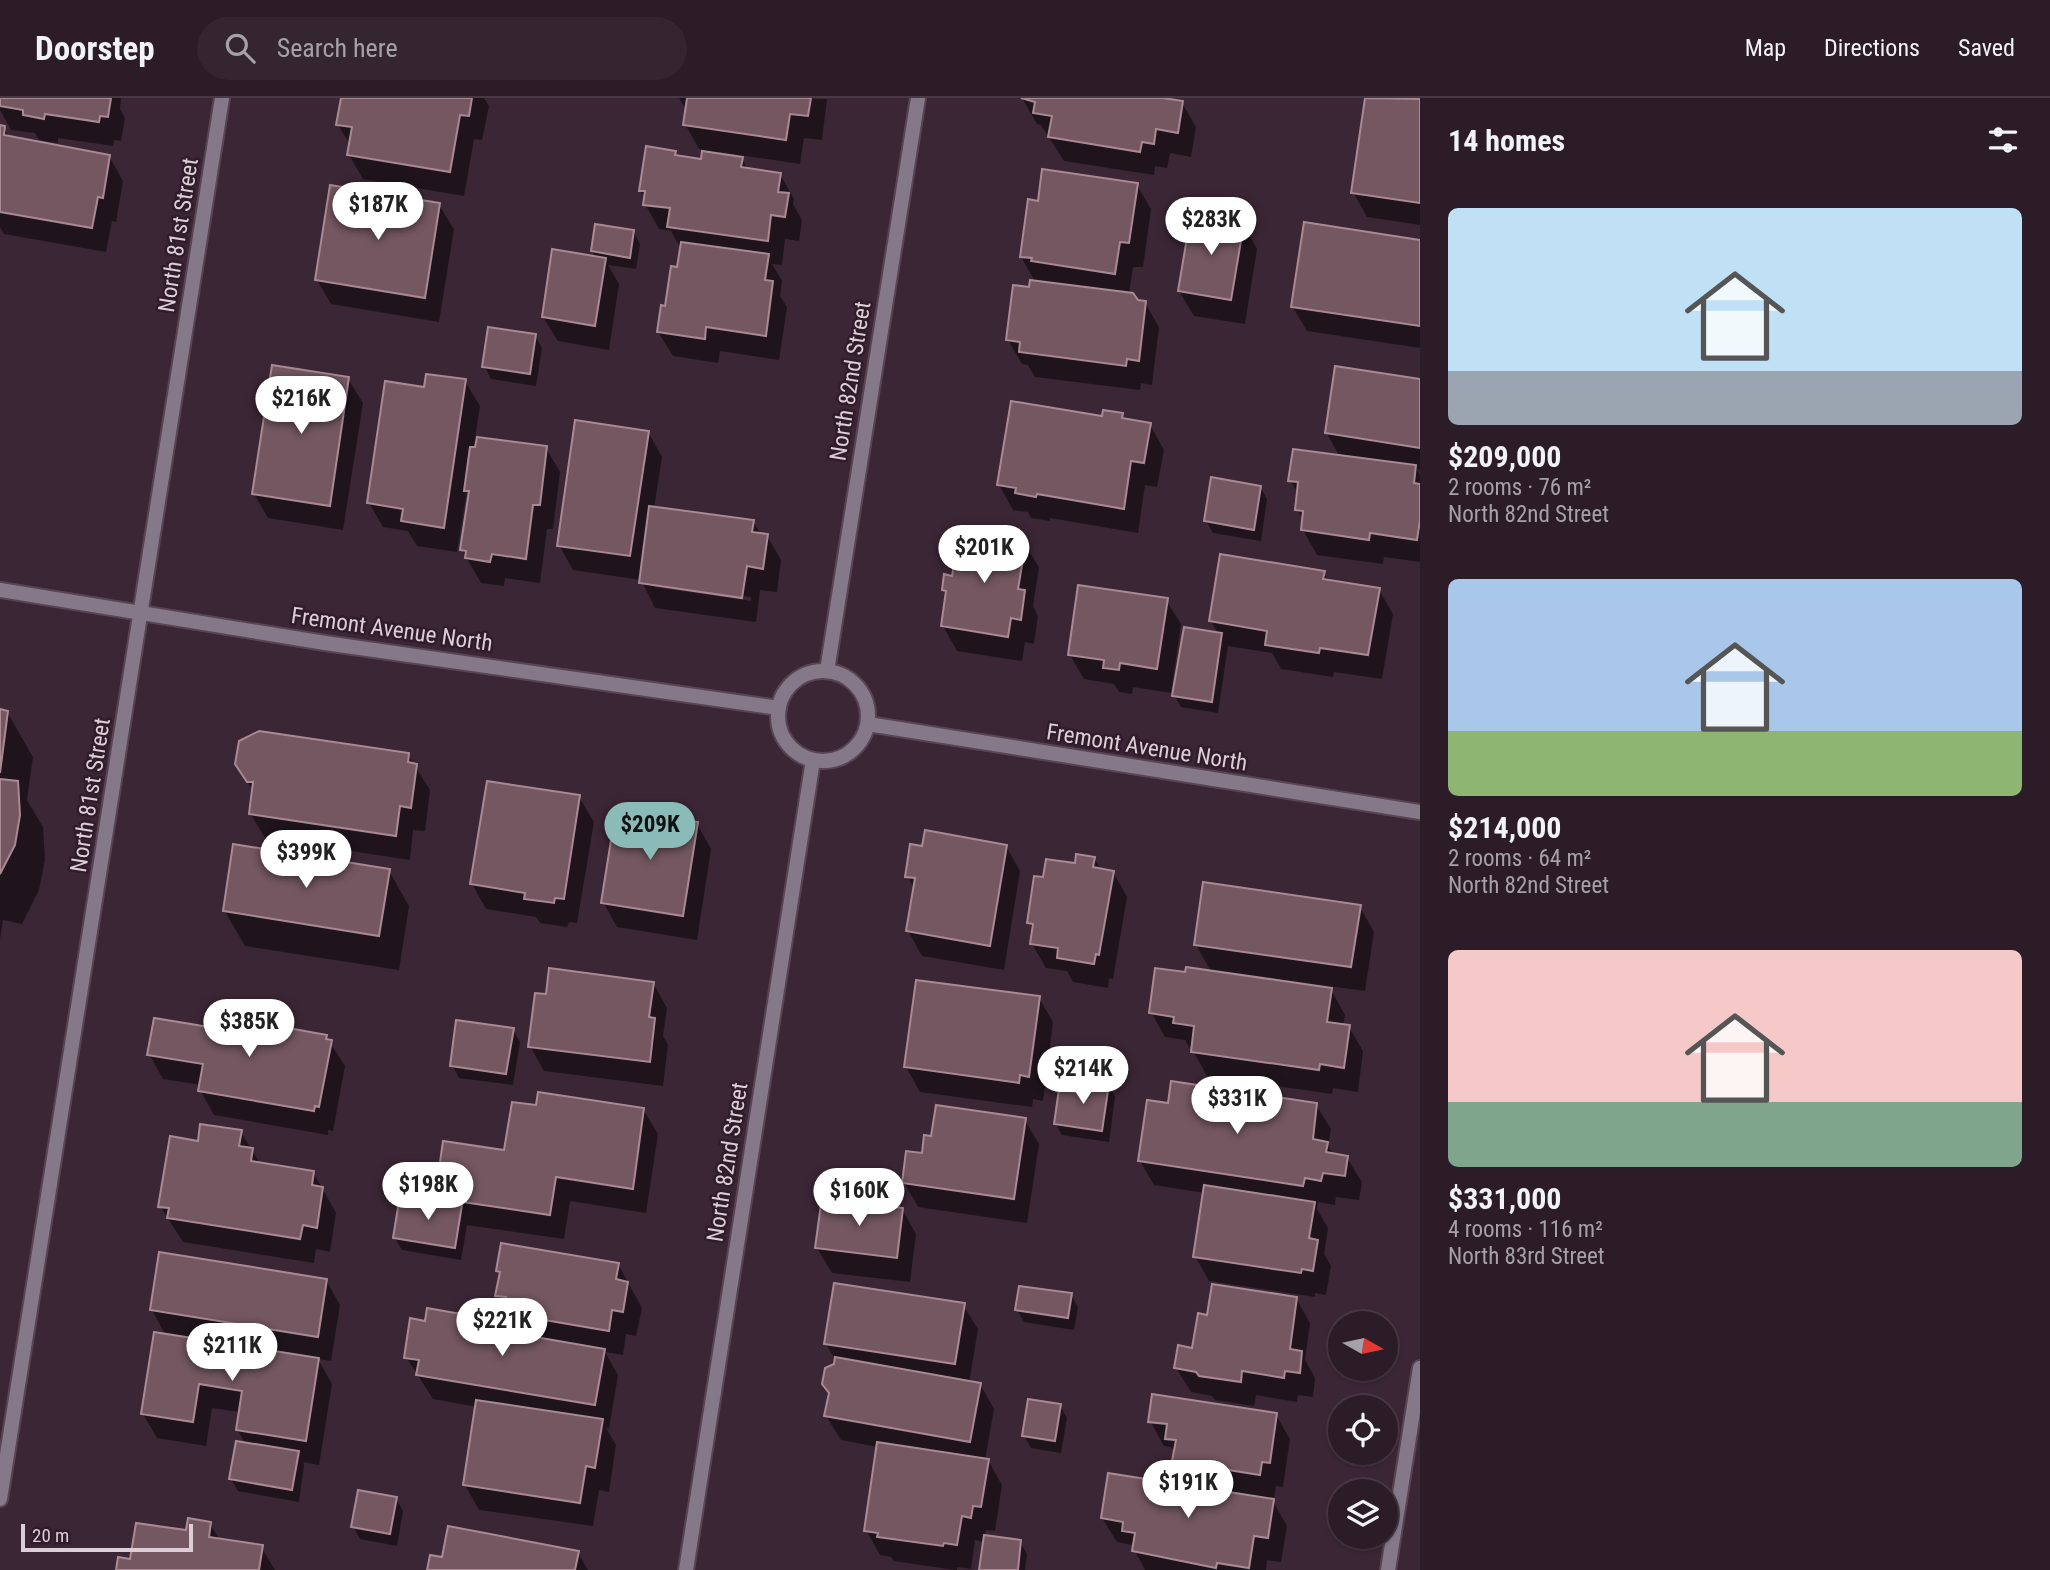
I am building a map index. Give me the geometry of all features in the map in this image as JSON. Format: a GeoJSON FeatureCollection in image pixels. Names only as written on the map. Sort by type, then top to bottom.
{"type":"FeatureCollection","features":[{"type":"Feature","properties":{"kind":"street","name":"North 81st Street"},"geometry":{"type":"LineString","coordinates":[[0,1499],[222,98]]}},
{"type":"Feature","properties":{"kind":"street","name":"North 82nd Street"},"geometry":{"type":"LineString","coordinates":[[827,671],[918,98]]}},
{"type":"Feature","properties":{"kind":"street","name":"Fremont Avenue North"},"geometry":{"type":"LineString","coordinates":[[0,590],[338,645],[779,708]]}},
{"type":"Feature","properties":{"kind":"street"},"geometry":{"type":"LineString","coordinates":[[827,671],[847,678],[858,687],[866,700],[868,724],[860,744],[849,754],[835,760],[813,760],[792,750],[783,737],[778,723],[779,708],[792,683],[805,675],[827,671]]}},
{"type":"Feature","properties":{"kind":"street","name":"Fremont Avenue North"},"geometry":{"type":"LineString","coordinates":[[868,724],[1420,812]]}},
{"type":"Feature","properties":{"kind":"street","name":"North 82nd Street"},"geometry":{"type":"LineString","coordinates":[[686,1570],[813,760]]}},
{"type":"Feature","properties":{"kind":"street"},"geometry":{"type":"LineString","coordinates":[[1388,1570],[1420,1368]]}},
{"type":"Feature","properties":{"kind":"building"},"geometry":{"type":"Polygon","coordinates":[[[0,98],[111,98],[108,117],[100,116],[99,122],[45,114],[44,119],[23,115],[23,110],[0,106],[0,98]]]}},
{"type":"Feature","properties":{"kind":"building"},"geometry":{"type":"Polygon","coordinates":[[[341,98],[472,98],[469,116],[460,115],[450,172],[347,155],[352,127],[336,125],[341,98]]]}},
{"type":"Feature","properties":{"kind":"building"},"geometry":{"type":"Polygon","coordinates":[[[687,98],[811,98],[808,116],[790,114],[786,140],[683,125],[687,98]]]}},
{"type":"Feature","properties":{"kind":"building"},"geometry":{"type":"Polygon","coordinates":[[[1021,98],[1163,98],[1183,101],[1178,133],[1156,129],[1154,144],[1142,142],[1140,152],[1048,137],[1052,116],[1033,113],[1035,102],[1021,98]]]}},
{"type":"Feature","properties":{"kind":"building"},"geometry":{"type":"Polygon","coordinates":[[[1365,98],[1420,99],[1420,203],[1351,193],[1365,98]]]}},
{"type":"Feature","properties":{"kind":"building"},"geometry":{"type":"Polygon","coordinates":[[[0,125],[5,126],[4,135],[110,155],[103,198],[98,197],[92,228],[0,212],[0,125]]]}},
{"type":"Feature","properties":{"kind":"building"},"geometry":{"type":"Polygon","coordinates":[[[646,146],[701,159],[702,151],[743,157],[741,167],[781,173],[778,192],[789,193],[785,217],[771,215],[768,241],[667,227],[670,208],[643,205],[645,191],[639,191],[646,146]]]}},
{"type":"Feature","properties":{"kind":"building"},"geometry":{"type":"Polygon","coordinates":[[[1042,169],[1138,183],[1129,243],[1120,242],[1115,274],[1020,257],[1028,199],[1038,201],[1042,169]]]}},
{"type":"Feature","properties":{"kind":"building"},"geometry":{"type":"Polygon","coordinates":[[[330,185],[440,203],[425,298],[315,280],[330,185]]]}},
{"type":"Feature","properties":{"kind":"building"},"geometry":{"type":"Polygon","coordinates":[[[1191,214],[1244,223],[1231,300],[1178,291],[1191,214]]]}},
{"type":"Feature","properties":{"kind":"building"},"geometry":{"type":"Polygon","coordinates":[[[1304,222],[1420,240],[1420,326],[1291,307],[1304,222]]]}},
{"type":"Feature","properties":{"kind":"building"},"geometry":{"type":"Polygon","coordinates":[[[595,224],[634,230],[630,258],[591,251],[595,224]]]}},
{"type":"Feature","properties":{"kind":"building"},"geometry":{"type":"Polygon","coordinates":[[[681,242],[769,254],[765,280],[773,281],[766,336],[706,327],[705,339],[657,332],[661,305],[665,306],[671,266],[677,267],[681,242]]]}},
{"type":"Feature","properties":{"kind":"building"},"geometry":{"type":"Polygon","coordinates":[[[552,249],[606,258],[595,326],[542,317],[552,249]]]}},
{"type":"Feature","properties":{"kind":"building"},"geometry":{"type":"Polygon","coordinates":[[[1030,280],[1133,293],[1138,300],[1146,301],[1139,361],[1127,359],[1126,366],[1019,352],[1020,342],[1006,340],[1013,285],[1029,287],[1030,280]]]}},
{"type":"Feature","properties":{"kind":"building"},"geometry":{"type":"Polygon","coordinates":[[[488,327],[536,334],[530,374],[482,367],[488,327]]]}},
{"type":"Feature","properties":{"kind":"building"},"geometry":{"type":"Polygon","coordinates":[[[272,365],[349,377],[330,506],[252,494],[272,365]]]}},
{"type":"Feature","properties":{"kind":"building"},"geometry":{"type":"Polygon","coordinates":[[[1335,366],[1420,379],[1420,448],[1325,433],[1335,366]]]}},
{"type":"Feature","properties":{"kind":"building"},"geometry":{"type":"Polygon","coordinates":[[[426,374],[466,379],[444,528],[401,521],[403,509],[367,503],[385,381],[424,387],[426,374]]]}},
{"type":"Feature","properties":{"kind":"building"},"geometry":{"type":"Polygon","coordinates":[[[1011,401],[1102,416],[1103,410],[1123,413],[1122,418],[1151,423],[1144,463],[1131,461],[1124,509],[1037,494],[1036,497],[1015,493],[1016,488],[997,485],[1011,401]]]}},
{"type":"Feature","properties":{"kind":"building"},"geometry":{"type":"Polygon","coordinates":[[[575,420],[649,431],[630,556],[557,546],[575,420]]]}},
{"type":"Feature","properties":{"kind":"building"},"geometry":{"type":"Polygon","coordinates":[[[477,437],[547,446],[540,505],[533,505],[526,559],[492,554],[490,562],[465,558],[466,551],[460,550],[469,491],[464,491],[470,447],[475,447],[477,437]]]}},
{"type":"Feature","properties":{"kind":"building"},"geometry":{"type":"Polygon","coordinates":[[[1293,449],[1416,465],[1414,483],[1420,484],[1417,540],[1370,533],[1369,540],[1301,530],[1303,511],[1295,510],[1298,482],[1288,481],[1293,449]]]}},
{"type":"Feature","properties":{"kind":"building"},"geometry":{"type":"Polygon","coordinates":[[[1211,477],[1261,486],[1254,530],[1204,521],[1211,477]]]}},
{"type":"Feature","properties":{"kind":"building"},"geometry":{"type":"Polygon","coordinates":[[[649,506],[754,520],[752,532],[768,534],[763,569],[747,566],[742,598],[639,583],[649,506]]]}},
{"type":"Feature","properties":{"kind":"building"},"geometry":{"type":"Polygon","coordinates":[[[959,531],[1026,541],[1018,589],[1025,590],[1021,620],[1011,618],[1008,637],[941,626],[946,591],[942,590],[944,574],[952,576],[959,531]]]}},
{"type":"Feature","properties":{"kind":"building"},"geometry":{"type":"Polygon","coordinates":[[[1220,554],[1325,571],[1323,579],[1380,588],[1368,655],[1320,648],[1319,653],[1265,645],[1267,631],[1209,621],[1220,554]]]}},
{"type":"Feature","properties":{"kind":"building"},"geometry":{"type":"Polygon","coordinates":[[[1078,585],[1168,598],[1157,669],[1120,663],[1119,670],[1103,668],[1104,660],[1068,655],[1078,585]]]}},
{"type":"Feature","properties":{"kind":"building"},"geometry":{"type":"Polygon","coordinates":[[[1184,627],[1222,633],[1212,702],[1172,696],[1184,627]]]}},
{"type":"Feature","properties":{"kind":"building"},"geometry":{"type":"Polygon","coordinates":[[[0,709],[8,711],[0,773],[0,709]]]}},
{"type":"Feature","properties":{"kind":"building"},"geometry":{"type":"Polygon","coordinates":[[[259,731],[409,753],[408,762],[417,764],[411,808],[400,806],[396,836],[249,814],[253,782],[247,782],[235,764],[239,741],[259,731]]]}},
{"type":"Feature","properties":{"kind":"building"},"geometry":{"type":"Polygon","coordinates":[[[0,779],[18,781],[20,815],[15,845],[0,874],[0,779]]]}},
{"type":"Feature","properties":{"kind":"building"},"geometry":{"type":"Polygon","coordinates":[[[487,781],[580,795],[564,899],[555,898],[554,903],[524,899],[525,893],[470,884],[487,781]]]}},
{"type":"Feature","properties":{"kind":"building"},"geometry":{"type":"Polygon","coordinates":[[[616,809],[698,822],[683,916],[601,903],[616,809]]]}},
{"type":"Feature","properties":{"kind":"building"},"geometry":{"type":"Polygon","coordinates":[[[925,830],[1007,845],[990,946],[906,931],[915,878],[905,877],[910,844],[922,846],[925,830]]]}},
{"type":"Feature","properties":{"kind":"building"},"geometry":{"type":"Polygon","coordinates":[[[233,844],[390,869],[379,936],[223,911],[233,844]]]}},
{"type":"Feature","properties":{"kind":"building"},"geometry":{"type":"Polygon","coordinates":[[[1076,854],[1095,857],[1093,867],[1114,871],[1099,955],[1096,954],[1094,964],[1057,958],[1058,948],[1030,944],[1033,924],[1027,923],[1034,876],[1043,877],[1046,859],[1075,863],[1076,854]]]}},
{"type":"Feature","properties":{"kind":"building"},"geometry":{"type":"Polygon","coordinates":[[[1203,882],[1361,905],[1351,967],[1194,945],[1203,882]]]}},
{"type":"Feature","properties":{"kind":"building"},"geometry":{"type":"Polygon","coordinates":[[[1186,967],[1332,988],[1327,1022],[1350,1025],[1344,1068],[1320,1064],[1319,1070],[1191,1052],[1194,1026],[1173,1023],[1174,1017],[1149,1013],[1155,968],[1185,972],[1186,967]]]}},
{"type":"Feature","properties":{"kind":"building"},"geometry":{"type":"Polygon","coordinates":[[[549,968],[654,982],[649,1017],[655,1018],[650,1062],[528,1047],[535,993],[546,994],[549,968]]]}},
{"type":"Feature","properties":{"kind":"building"},"geometry":{"type":"Polygon","coordinates":[[[916,980],[1040,996],[1029,1077],[1020,1075],[1019,1083],[904,1067],[916,980]]]}},
{"type":"Feature","properties":{"kind":"building"},"geometry":{"type":"Polygon","coordinates":[[[211,1014],[327,1035],[326,1039],[332,1040],[319,1107],[315,1106],[314,1111],[198,1091],[203,1064],[147,1055],[154,1018],[209,1027],[211,1014]]]}},
{"type":"Feature","properties":{"kind":"building"},"geometry":{"type":"Polygon","coordinates":[[[456,1020],[514,1028],[506,1074],[450,1066],[456,1020]]]}},
{"type":"Feature","properties":{"kind":"building"},"geometry":{"type":"Polygon","coordinates":[[[1078,1079],[1109,1084],[1102,1131],[1054,1124],[1059,1089],[1076,1092],[1078,1079]]]}},
{"type":"Feature","properties":{"kind":"building"},"geometry":{"type":"Polygon","coordinates":[[[1171,1081],[1317,1103],[1313,1139],[1328,1142],[1326,1152],[1348,1156],[1345,1176],[1323,1173],[1321,1181],[1305,1178],[1303,1186],[1138,1161],[1147,1100],[1168,1103],[1171,1081]]]}},
{"type":"Feature","properties":{"kind":"building"},"geometry":{"type":"Polygon","coordinates":[[[538,1092],[644,1108],[633,1189],[556,1177],[550,1215],[435,1198],[443,1141],[504,1150],[512,1102],[536,1105],[538,1092]]]}},
{"type":"Feature","properties":{"kind":"building"},"geometry":{"type":"Polygon","coordinates":[[[936,1105],[1026,1118],[1014,1199],[902,1183],[906,1151],[922,1153],[924,1135],[931,1136],[936,1105]]]}},
{"type":"Feature","properties":{"kind":"building"},"geometry":{"type":"Polygon","coordinates":[[[200,1124],[242,1130],[239,1146],[253,1148],[251,1161],[314,1171],[312,1185],[323,1187],[317,1228],[303,1225],[300,1239],[167,1218],[169,1208],[158,1207],[170,1136],[198,1141],[200,1124]]]}},
{"type":"Feature","properties":{"kind":"building"},"geometry":{"type":"Polygon","coordinates":[[[1204,1185],[1315,1202],[1309,1238],[1318,1240],[1313,1271],[1302,1269],[1301,1273],[1193,1257],[1204,1185]]]}},
{"type":"Feature","properties":{"kind":"building"},"geometry":{"type":"Polygon","coordinates":[[[400,1195],[462,1205],[455,1248],[393,1238],[400,1195]]]}},
{"type":"Feature","properties":{"kind":"building"},"geometry":{"type":"Polygon","coordinates":[[[822,1197],[903,1208],[897,1258],[815,1248],[822,1197]]]}},
{"type":"Feature","properties":{"kind":"building"},"geometry":{"type":"Polygon","coordinates":[[[501,1243],[619,1263],[616,1279],[628,1282],[623,1312],[612,1310],[609,1331],[504,1313],[506,1297],[495,1296],[500,1272],[496,1271],[501,1243]]]}},
{"type":"Feature","properties":{"kind":"building"},"geometry":{"type":"Polygon","coordinates":[[[159,1252],[327,1279],[318,1337],[150,1310],[159,1252]]]}},
{"type":"Feature","properties":{"kind":"building"},"geometry":{"type":"Polygon","coordinates":[[[834,1283],[965,1303],[955,1364],[824,1344],[834,1283]]]}},
{"type":"Feature","properties":{"kind":"building"},"geometry":{"type":"Polygon","coordinates":[[[1212,1284],[1297,1297],[1290,1349],[1302,1351],[1300,1373],[1285,1371],[1284,1378],[1242,1371],[1241,1382],[1199,1376],[1196,1372],[1174,1368],[1178,1345],[1192,1348],[1198,1313],[1207,1315],[1212,1284]]]}},
{"type":"Feature","properties":{"kind":"building"},"geometry":{"type":"Polygon","coordinates":[[[1019,1286],[1072,1293],[1068,1318],[1015,1310],[1019,1286]]]}},
{"type":"Feature","properties":{"kind":"building"},"geometry":{"type":"Polygon","coordinates":[[[427,1308],[484,1318],[483,1328],[605,1349],[595,1405],[416,1375],[419,1360],[404,1358],[410,1318],[425,1321],[427,1308]]]}},
{"type":"Feature","properties":{"kind":"building"},"geometry":{"type":"Polygon","coordinates":[[[154,1332],[319,1358],[306,1441],[236,1430],[242,1391],[199,1384],[193,1422],[141,1414],[154,1332]]]}},
{"type":"Feature","properties":{"kind":"building"},"geometry":{"type":"Polygon","coordinates":[[[835,1357],[981,1383],[970,1442],[824,1416],[829,1393],[822,1384],[825,1368],[834,1364],[835,1357]]]}},
{"type":"Feature","properties":{"kind":"building"},"geometry":{"type":"Polygon","coordinates":[[[1152,1394],[1277,1413],[1270,1463],[1262,1462],[1260,1475],[1172,1461],[1176,1440],[1165,1439],[1167,1424],[1148,1422],[1152,1394]]]}},
{"type":"Feature","properties":{"kind":"building"},"geometry":{"type":"Polygon","coordinates":[[[1028,1399],[1061,1404],[1055,1441],[1022,1436],[1028,1399]]]}},
{"type":"Feature","properties":{"kind":"building"},"geometry":{"type":"Polygon","coordinates":[[[476,1400],[603,1419],[595,1468],[586,1466],[580,1503],[463,1485],[476,1400]]]}},
{"type":"Feature","properties":{"kind":"building"},"geometry":{"type":"Polygon","coordinates":[[[236,1441],[299,1451],[292,1490],[229,1479],[236,1441]]]}},
{"type":"Feature","properties":{"kind":"building"},"geometry":{"type":"Polygon","coordinates":[[[877,1442],[989,1459],[981,1507],[973,1506],[971,1518],[962,1516],[957,1545],[944,1543],[943,1546],[877,1537],[878,1533],[864,1531],[877,1442]]]}},
{"type":"Feature","properties":{"kind":"building"},"geometry":{"type":"Polygon","coordinates":[[[1108,1473],[1274,1499],[1268,1538],[1254,1536],[1249,1568],[1217,1563],[1216,1568],[1132,1551],[1135,1533],[1122,1531],[1123,1522],[1101,1518],[1108,1473]]]}},
{"type":"Feature","properties":{"kind":"building"},"geometry":{"type":"Polygon","coordinates":[[[358,1490],[397,1497],[390,1534],[351,1527],[358,1490]]]}},
{"type":"Feature","properties":{"kind":"building"},"geometry":{"type":"Polygon","coordinates":[[[188,1518],[211,1522],[209,1537],[263,1545],[259,1570],[116,1570],[118,1557],[130,1559],[136,1523],[186,1530],[188,1518]]]}},
{"type":"Feature","properties":{"kind":"building"},"geometry":{"type":"Polygon","coordinates":[[[448,1526],[579,1551],[575,1570],[427,1570],[430,1555],[442,1557],[448,1526]]]}},
{"type":"Feature","properties":{"kind":"building"},"geometry":{"type":"Polygon","coordinates":[[[984,1535],[1021,1540],[1018,1570],[979,1570],[984,1535]]]}}]}
